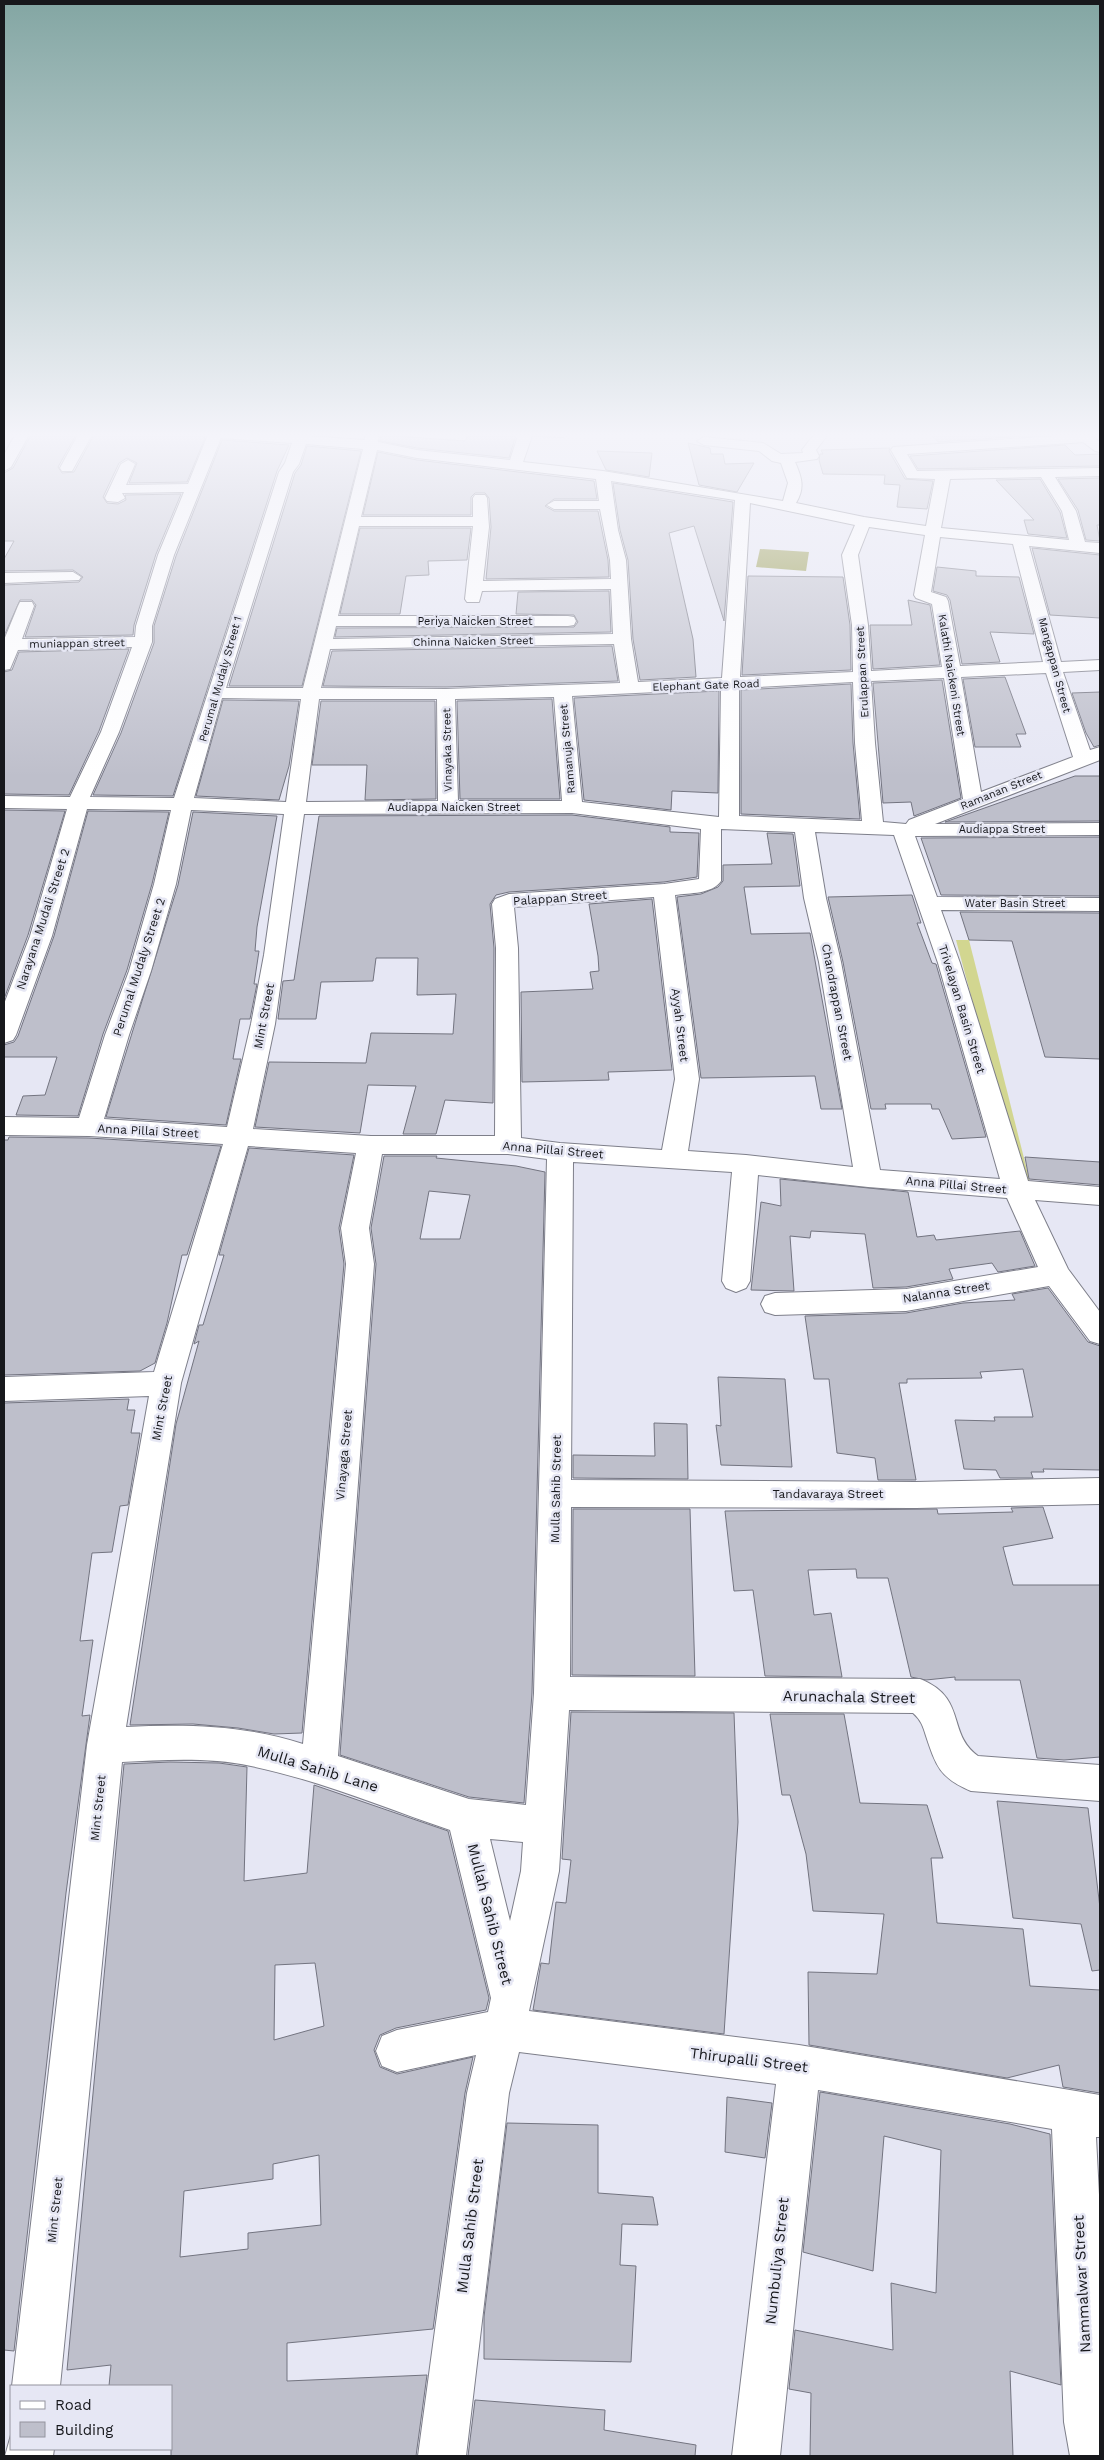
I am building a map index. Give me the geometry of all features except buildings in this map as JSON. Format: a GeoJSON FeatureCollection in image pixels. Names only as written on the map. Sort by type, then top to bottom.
{"type":"FeatureCollection","features":[{"type":"Feature","properties":{"kind":"street","name":"Narayana Mudali Street 2"},"geometry":{"type":"LineString","coordinates":[[4,1035],[41,936],[76,818],[77,803],[110,732],[143,642],[146,617],[169,548]]}},
{"type":"Feature","properties":{"kind":"street","name":"Perumal Mudaly Street 1"},"geometry":{"type":"LineString","coordinates":[[182,804],[262,548]]}},
{"type":"Feature","properties":{"kind":"street","name":"Mint Street"},"geometry":{"type":"LineString","coordinates":[[36,2385],[105,1745],[166,1383],[238,1136],[266,1007],[311,693],[346,548]]}},
{"type":"Feature","properties":{"kind":"street"},"geometry":{"type":"LineString","coordinates":[[478,548],[474,592],[620,584]]}},
{"type":"Feature","properties":{"kind":"street"},"geometry":{"type":"LineString","coordinates":[[615,548],[620,584],[622,639],[630,688]]}},
{"type":"Feature","properties":{"kind":"street"},"geometry":{"type":"LineString","coordinates":[[720,823],[741,548]]}},
{"type":"Feature","properties":{"kind":"street","name":"Erulappan Street"},"geometry":{"type":"LineString","coordinates":[[853,548],[850,555],[860,625],[873,826]]}},
{"type":"Feature","properties":{"kind":"street","name":"Kalathi Naickeni Street"},"geometry":{"type":"LineString","coordinates":[[931,548],[922,595],[940,601],[947,634],[951,673],[973,802]]}},
{"type":"Feature","properties":{"kind":"street","name":"Mangappan Street"},"geometry":{"type":"LineString","coordinates":[[1022,548],[1054,668],[1092,756]]}},
{"type":"Feature","properties":{"kind":"street"},"geometry":{"type":"LineString","coordinates":[[4,578],[73,577]]}},
{"type":"Feature","properties":{"kind":"street","name":"muniappan street"},"geometry":{"type":"LineString","coordinates":[[26,606],[7,645],[143,642]]}},
{"type":"Feature","properties":{"kind":"street","name":"Periya Naicken Street"},"geometry":{"type":"LineString","coordinates":[[328,621],[583,621]]}},
{"type":"Feature","properties":{"kind":"street"},"geometry":{"type":"LineString","coordinates":[[603,621],[622,621]]}},
{"type":"Feature","properties":{"kind":"street","name":"Chinna Naicken Street"},"geometry":{"type":"LineString","coordinates":[[324,644],[622,639]]}},
{"type":"Feature","properties":{"kind":"street"},"geometry":{"type":"LineString","coordinates":[[4,665],[7,645]]}},
{"type":"Feature","properties":{"kind":"street","name":"Elephant Gate Road"},"geometry":{"type":"LineString","coordinates":[[215,693],[446,694],[563,691],[1100,665]]}},
{"type":"Feature","properties":{"kind":"street","name":"Ramanuja Street"},"geometry":{"type":"LineString","coordinates":[[563,691],[572,806]]}},
{"type":"Feature","properties":{"kind":"street","name":"Vinayaka Street"},"geometry":{"type":"LineString","coordinates":[[446,694],[448,806]]}},
{"type":"Feature","properties":{"kind":"street","name":"Ramanan Street"},"geometry":{"type":"LineString","coordinates":[[903,830],[1092,756]]}},
{"type":"Feature","properties":{"kind":"street","name":"Audiappa Naicken Street"},"geometry":{"type":"LineString","coordinates":[[4,802],[182,804],[296,808],[572,806],[720,823],[873,826],[903,830]]}},
{"type":"Feature","properties":{"kind":"street","name":"Perumal Mudaly Street 2"},"geometry":{"type":"LineString","coordinates":[[89,1128],[140,972],[165,884],[182,804]]}},
{"type":"Feature","properties":{"kind":"street","name":"Palappan Street"},"geometry":{"type":"LineString","coordinates":[[508,1145],[507,948],[503,904],[509,901],[664,890],[701,885],[710,881],[720,823]]}},
{"type":"Feature","properties":{"kind":"street","name":"Chandrappan Street"},"geometry":{"type":"LineString","coordinates":[[804,826],[815,898],[830,962],[868,1178]]}},
{"type":"Feature","properties":{"kind":"street","name":"Audiappa Street"},"geometry":{"type":"LineString","coordinates":[[903,830],[1100,829]]}},
{"type":"Feature","properties":{"kind":"street","name":"Trivelayan Basin Street"},"geometry":{"type":"LineString","coordinates":[[903,830],[929,903],[1018,1190],[1056,1274],[1100,1333]]}},
{"type":"Feature","properties":{"kind":"street","name":"Ayyah Street"},"geometry":{"type":"LineString","coordinates":[[664,890],[687,1079],[673,1160]]}},
{"type":"Feature","properties":{"kind":"street","name":"Water Basin Street"},"geometry":{"type":"LineString","coordinates":[[929,903],[1100,904]]}},
{"type":"Feature","properties":{"kind":"street","name":"Anna Pillai Street"},"geometry":{"type":"LineString","coordinates":[[4,1126],[89,1128],[371,1145],[508,1145],[560,1152],[746,1164],[868,1178],[1100,1196]]}},
{"type":"Feature","properties":{"kind":"street","name":"Vinayaga Street"},"geometry":{"type":"LineString","coordinates":[[319,1767],[360,1264],[355,1228],[371,1145]]}},
{"type":"Feature","properties":{"kind":"street","name":"Mulla Sahib Street"},"geometry":{"type":"LineString","coordinates":[[544,1825],[552,1693],[560,1152]]}},
{"type":"Feature","properties":{"kind":"street"},"geometry":{"type":"LineString","coordinates":[[736,1281],[746,1164]]}},
{"type":"Feature","properties":{"kind":"street","name":"Nalanna Street"},"geometry":{"type":"LineString","coordinates":[[775,1304],[906,1300],[1056,1274]]}},
{"type":"Feature","properties":{"kind":"street"},"geometry":{"type":"LineString","coordinates":[[4,1389],[166,1383]]}},
{"type":"Feature","properties":{"kind":"street","name":"Tandavaraya Street"},"geometry":{"type":"LineString","coordinates":[[556,1493],[916,1495],[1100,1491]]}},
{"type":"Feature","properties":{"kind":"street","name":"Arunachala Street"},"geometry":{"type":"LineString","coordinates":[[552,1693],[920,1696],[935,1709],[952,1759],[971,1773],[1100,1783]]}},
{"type":"Feature","properties":{"kind":"street","name":"Mulla Sahib Lane"},"geometry":{"type":"LineString","coordinates":[[105,1745],[166,1742],[235,1747],[275,1753],[466,1817]]}},
{"type":"Feature","properties":{"kind":"street"},"geometry":{"type":"LineString","coordinates":[[466,1817],[487,1821],[544,1825]]}},
{"type":"Feature","properties":{"kind":"street","name":"Mullah Sahib Street"},"geometry":{"type":"LineString","coordinates":[[466,1817],[489,1916],[508,2013]]}},
{"type":"Feature","properties":{"kind":"street","name":"Mullah Sahib Street"},"geometry":{"type":"LineString","coordinates":[[508,2013],[536,1891],[544,1825]]}},
{"type":"Feature","properties":{"kind":"street","name":"Mulla Sahib Street"},"geometry":{"type":"LineString","coordinates":[[442,2456],[479,2151],[494,2064],[508,2013]]}},
{"type":"Feature","properties":{"kind":"street","name":"Thirupalli Street"},"geometry":{"type":"LineString","coordinates":[[397,2051],[508,2013],[799,2066],[1087,2114]]}},
{"type":"Feature","properties":{"kind":"street","name":"Numbuliya Street"},"geometry":{"type":"LineString","coordinates":[[756,2456],[799,2066]]}},
{"type":"Feature","properties":{"kind":"street","name":"Nammalwar Street"},"geometry":{"type":"LineString","coordinates":[[1087,2114],[1088,2422],[1094,2456]]}},
{"type":"Feature","properties":{"kind":"shaded area"},"geometry":{"type":"Polygon","coordinates":[[[760,549],[809,552],[806,571],[756,567],[760,549]]]}},
{"type":"Feature","properties":{"kind":"shaded area"},"geometry":{"type":"Polygon","coordinates":[[[956,940],[969,940],[1031,1186],[1017,1167],[956,940]]]}}]}
